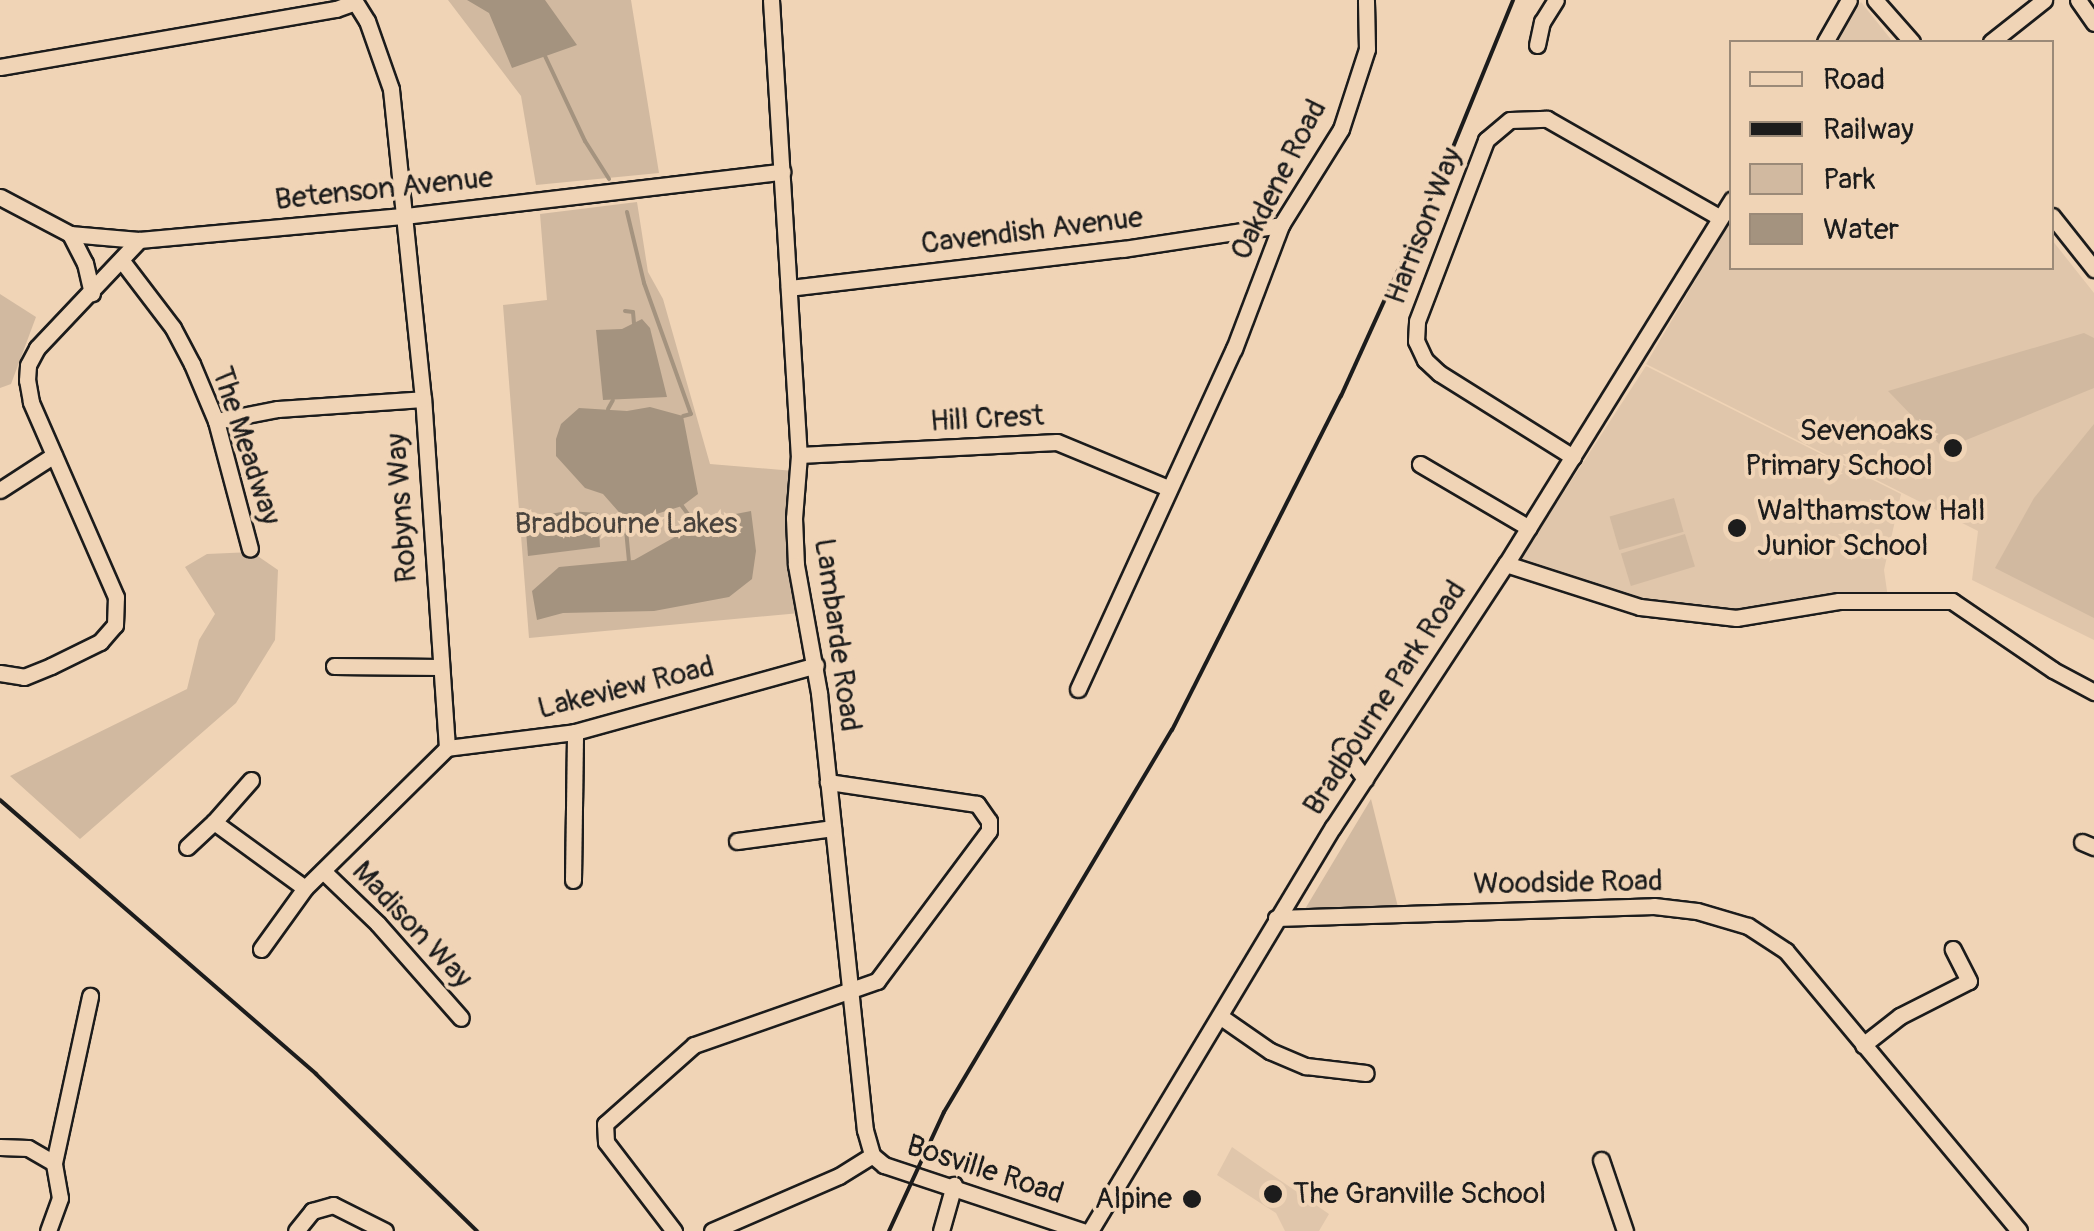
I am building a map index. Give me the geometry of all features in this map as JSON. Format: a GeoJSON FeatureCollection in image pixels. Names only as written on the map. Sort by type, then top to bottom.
{"type":"FeatureCollection","features":[{"type":"Feature","properties":{"kind":"street","name":"Lambarde Road"},"geometry":{"type":"LineString","coordinates":[[772,0],[799,454],[794,540],[816,665],[872,1155]]}},
{"type":"Feature","properties":{"kind":"street","name":"Oakdene Road"},"geometry":{"type":"LineString","coordinates":[[1078,690],[1234,349],[1280,226],[1341,129],[1366,49],[1366,0]]}},
{"type":"Feature","properties":{"kind":"street"},"geometry":{"type":"LineString","coordinates":[[1537,45],[1542,22],[1556,0]]}},
{"type":"Feature","properties":{"kind":"street"},"geometry":{"type":"LineString","coordinates":[[1826,40],[1850,0]]}},
{"type":"Feature","properties":{"kind":"street"},"geometry":{"type":"LineString","coordinates":[[1875,0],[1910,40]]}},
{"type":"Feature","properties":{"kind":"street"},"geometry":{"type":"LineString","coordinates":[[1994,40],[2044,0]]}},
{"type":"Feature","properties":{"kind":"street"},"geometry":{"type":"LineString","coordinates":[[2078,0],[2094,23]]}},
{"type":"Feature","properties":{"kind":"street"},"geometry":{"type":"LineString","coordinates":[[0,67],[336,9],[354,1]]}},
{"type":"Feature","properties":{"kind":"street","name":"Robyns Way"},"geometry":{"type":"LineString","coordinates":[[354,1],[367,20],[391,89],[423,399],[446,748]]}},
{"type":"Feature","properties":{"kind":"street","name":"Harrison Way"},"geometry":{"type":"LineString","coordinates":[[1574,457],[1439,373],[1425,360],[1416,341],[1417,321],[1486,140],[1510,120],[1548,119],[1720,217]]}},
{"type":"Feature","properties":{"kind":"street","name":"Betenson Avenue"},"geometry":{"type":"LineString","coordinates":[[0,197],[70,234],[140,240],[405,216],[782,172]]}},
{"type":"Feature","properties":{"kind":"street","name":"Bradbourne Park Road"},"geometry":{"type":"LineString","coordinates":[[1090,1231],[1221,1017],[1276,918],[1529,528],[1729,204]]}},
{"type":"Feature","properties":{"kind":"street"},"geometry":{"type":"LineString","coordinates":[[2054,219],[2094,269]]}},
{"type":"Feature","properties":{"kind":"street","name":"Cavendish Avenue"},"geometry":{"type":"LineString","coordinates":[[789,288],[1123,249],[1280,226]]}},
{"type":"Feature","properties":{"kind":"street"},"geometry":{"type":"LineString","coordinates":[[70,234],[81,252],[92,293]]}},
{"type":"Feature","properties":{"kind":"street"},"geometry":{"type":"LineString","coordinates":[[0,673],[24,677],[51,666],[100,642],[116,625],[116,597],[28,392],[28,365],[37,348],[140,240]]}},
{"type":"Feature","properties":{"kind":"street","name":"The Meadway"},"geometry":{"type":"LineString","coordinates":[[122,262],[173,328],[216,422],[250,549]]}},
{"type":"Feature","properties":{"kind":"street"},"geometry":{"type":"LineString","coordinates":[[216,422],[278,409],[423,399]]}},
{"type":"Feature","properties":{"kind":"street","name":"Hill Crest"},"geometry":{"type":"LineString","coordinates":[[799,454],[1057,442],[1168,488]]}},
{"type":"Feature","properties":{"kind":"street"},"geometry":{"type":"LineString","coordinates":[[0,490],[54,454]]}},
{"type":"Feature","properties":{"kind":"street"},"geometry":{"type":"LineString","coordinates":[[1420,464],[1529,528]]}},
{"type":"Feature","properties":{"kind":"street"},"geometry":{"type":"LineString","coordinates":[[1506,564],[1640,608],[1736,618],[1840,601],[1952,601],[2053,670],[2094,692]]}},
{"type":"Feature","properties":{"kind":"street","name":"Lakeview Road"},"geometry":{"type":"LineString","coordinates":[[446,748],[575,732],[816,665]]}},
{"type":"Feature","properties":{"kind":"street"},"geometry":{"type":"LineString","coordinates":[[334,666],[440,667]]}},
{"type":"Feature","properties":{"kind":"street"},"geometry":{"type":"LineString","coordinates":[[574,880],[575,732]]}},
{"type":"Feature","properties":{"kind":"street"},"geometry":{"type":"LineString","coordinates":[[1342,747],[1365,780]]}},
{"type":"Feature","properties":{"kind":"street"},"geometry":{"type":"LineString","coordinates":[[261,949],[305,888],[446,748]]}},
{"type":"Feature","properties":{"kind":"street"},"geometry":{"type":"LineString","coordinates":[[187,847],[251,780]]}},
{"type":"Feature","properties":{"kind":"street"},"geometry":{"type":"LineString","coordinates":[[674,1231],[606,1142],[605,1124],[694,1045],[878,981],[989,831],[990,820],[984,809],[969,802],[828,782]]}},
{"type":"Feature","properties":{"kind":"street"},"geometry":{"type":"LineString","coordinates":[[214,822],[305,888]]}},
{"type":"Feature","properties":{"kind":"street"},"geometry":{"type":"LineString","coordinates":[[737,841],[832,828]]}},
{"type":"Feature","properties":{"kind":"street","name":"Madison Way"},"geometry":{"type":"LineString","coordinates":[[324,871],[378,924],[461,1018]]}},
{"type":"Feature","properties":{"kind":"street","name":"Woodside Road"},"geometry":{"type":"LineString","coordinates":[[1276,918],[1588,906],[1697,911],[1748,926],[1786,951],[2020,1231]]}},
{"type":"Feature","properties":{"kind":"street"},"geometry":{"type":"LineString","coordinates":[[1863,1045],[1900,1016],[1969,981],[1954,948]]}},
{"type":"Feature","properties":{"kind":"street"},"geometry":{"type":"LineString","coordinates":[[48,1231],[60,1198],[54,1163],[90,996]]}},
{"type":"Feature","properties":{"kind":"street"},"geometry":{"type":"LineString","coordinates":[[1221,1017],[1270,1051],[1306,1066],[1366,1073]]}},
{"type":"Feature","properties":{"kind":"street"},"geometry":{"type":"LineString","coordinates":[[0,1147],[28,1148],[54,1163]]}},
{"type":"Feature","properties":{"kind":"street","name":"Bosville Road"},"geometry":{"type":"LineString","coordinates":[[712,1231],[839,1176],[872,1155],[884,1165],[954,1185],[1082,1231]]}},
{"type":"Feature","properties":{"kind":"street"},"geometry":{"type":"LineString","coordinates":[[1602,1160],[1625,1231]]}},
{"type":"Feature","properties":{"kind":"street"},"geometry":{"type":"LineString","coordinates":[[942,1231],[954,1185]]}},
{"type":"Feature","properties":{"kind":"street"},"geometry":{"type":"LineString","coordinates":[[296,1231],[312,1210],[333,1205],[385,1231]]}},
{"type":"Feature","properties":{"kind":"shaded area"},"geometry":{"type":"Polygon","coordinates":[[[1861,2],[1891,40],[1837,40],[1861,2]]]}},
{"type":"Feature","properties":{"kind":"shaded area","name":"Sevenoaks Primary School"},"geometry":{"type":"Polygon","coordinates":[[[1729,223],[1729,270],[2054,270],[2054,243],[2094,293],[2094,640],[1972,580],[1978,531],[1646,364],[1729,223]]]}},
{"type":"Feature","properties":{"kind":"shaded area"},"geometry":{"type":"Polygon","coordinates":[[[1646,366],[1901,494],[1884,570],[1888,598],[1736,616],[1641,602],[1519,561],[1646,366]]]}},
{"type":"Feature","properties":{"kind":"shaded area","name":"The Granville School"},"geometry":{"type":"Polygon","coordinates":[[[1232,1147],[1329,1214],[1319,1231],[1285,1231],[1276,1213],[1217,1175],[1232,1147]]]}},
{"type":"Feature","properties":{"kind":"green space"},"geometry":{"type":"Polygon","coordinates":[[[448,0],[631,0],[659,173],[536,185],[521,96],[448,0]]]}},
{"type":"Feature","properties":{"kind":"green space","name":"Bradbourne Lakes"},"geometry":{"type":"Polygon","coordinates":[[[637,202],[648,272],[663,299],[710,464],[794,471],[800,613],[529,638],[503,305],[547,300],[540,214],[637,202]]]}},
{"type":"Feature","properties":{"kind":"green space"},"geometry":{"type":"Polygon","coordinates":[[[0,294],[36,317],[11,384],[0,388],[0,294]]]}},
{"type":"Feature","properties":{"kind":"green space"},"geometry":{"type":"Polygon","coordinates":[[[2084,333],[2094,338],[2094,388],[1944,449],[1888,391],[2084,333]]]}},
{"type":"Feature","properties":{"kind":"green space"},"geometry":{"type":"Polygon","coordinates":[[[2094,424],[2094,618],[1995,568],[2034,498],[2094,424]]]}},
{"type":"Feature","properties":{"kind":"green space"},"geometry":{"type":"Polygon","coordinates":[[[1674,498],[1684,532],[1619,550],[1610,516],[1674,498]]]}},
{"type":"Feature","properties":{"kind":"green space"},"geometry":{"type":"Polygon","coordinates":[[[1685,534],[1695,567],[1631,586],[1621,554],[1685,534]]]}},
{"type":"Feature","properties":{"kind":"green space"},"geometry":{"type":"Polygon","coordinates":[[[252,552],[278,570],[275,640],[236,703],[80,839],[10,776],[187,689],[199,640],[215,614],[185,567],[207,554],[252,552]]]}},
{"type":"Feature","properties":{"kind":"green space"},"geometry":{"type":"Polygon","coordinates":[[[1371,799],[1398,907],[1302,914],[1371,799]]]}},
{"type":"Feature","properties":{"kind":"water"},"geometry":{"type":"Polygon","coordinates":[[[467,0],[545,0],[577,45],[512,68],[489,13],[467,0]]]}},
{"type":"Feature","properties":{"kind":"water"},"geometry":{"type":"Polygon","coordinates":[[[642,319],[650,328],[667,397],[603,400],[596,330],[622,329],[642,319]]]}},
{"type":"Feature","properties":{"kind":"water"},"geometry":{"type":"Polygon","coordinates":[[[650,407],[683,416],[698,494],[682,506],[637,520],[625,519],[603,494],[585,488],[556,456],[556,439],[561,424],[579,408],[627,411],[650,407]]]}},
{"type":"Feature","properties":{"kind":"water"},"geometry":{"type":"Polygon","coordinates":[[[568,511],[598,513],[600,547],[528,556],[525,518],[568,511]]]}},
{"type":"Feature","properties":{"kind":"water"},"geometry":{"type":"Polygon","coordinates":[[[751,511],[756,551],[752,579],[729,597],[654,611],[563,613],[537,620],[532,591],[559,567],[634,560],[705,520],[751,511]]]}},
{"type":"Feature","properties":{"kind":"waterway"},"geometry":{"type":"LineString","coordinates":[[545,56],[585,141],[609,179]]}},
{"type":"Feature","properties":{"kind":"waterway"},"geometry":{"type":"LineString","coordinates":[[627,212],[644,283],[691,414],[683,416]]}},
{"type":"Feature","properties":{"kind":"waterway"},"geometry":{"type":"LineString","coordinates":[[625,311],[633,312],[634,323]]}},
{"type":"Feature","properties":{"kind":"waterway"},"geometry":{"type":"LineString","coordinates":[[608,409],[613,400]]}},
{"type":"Feature","properties":{"kind":"waterway"},"geometry":{"type":"LineString","coordinates":[[682,506],[696,525]]}},
{"type":"Feature","properties":{"kind":"waterway"},"geometry":{"type":"LineString","coordinates":[[625,519],[629,561]]}},
{"type":"Feature","properties":{"kind":"railway"},"geometry":{"type":"LineString","coordinates":[[889,1231],[944,1112],[1172,730],[1341,396],[1447,162],[1513,0]]}},
{"type":"Feature","properties":{"kind":"railway"},"geometry":{"type":"LineString","coordinates":[[0,800],[316,1074],[477,1231]]}},
{"type":"Feature","properties":{"kind":"place","name":"Sevenoaks Primary School"},"geometry":{"type":"Point","coordinates":[1953,448]}},
{"type":"Feature","properties":{"kind":"place","name":"Walthamstow Hall Junior School"},"geometry":{"type":"Point","coordinates":[1737,528]}},
{"type":"Feature","properties":{"kind":"place","name":"The Granville School"},"geometry":{"type":"Point","coordinates":[1273,1194]}},
{"type":"Feature","properties":{"kind":"place","name":"Alpine"},"geometry":{"type":"Point","coordinates":[1192,1199]}}]}
